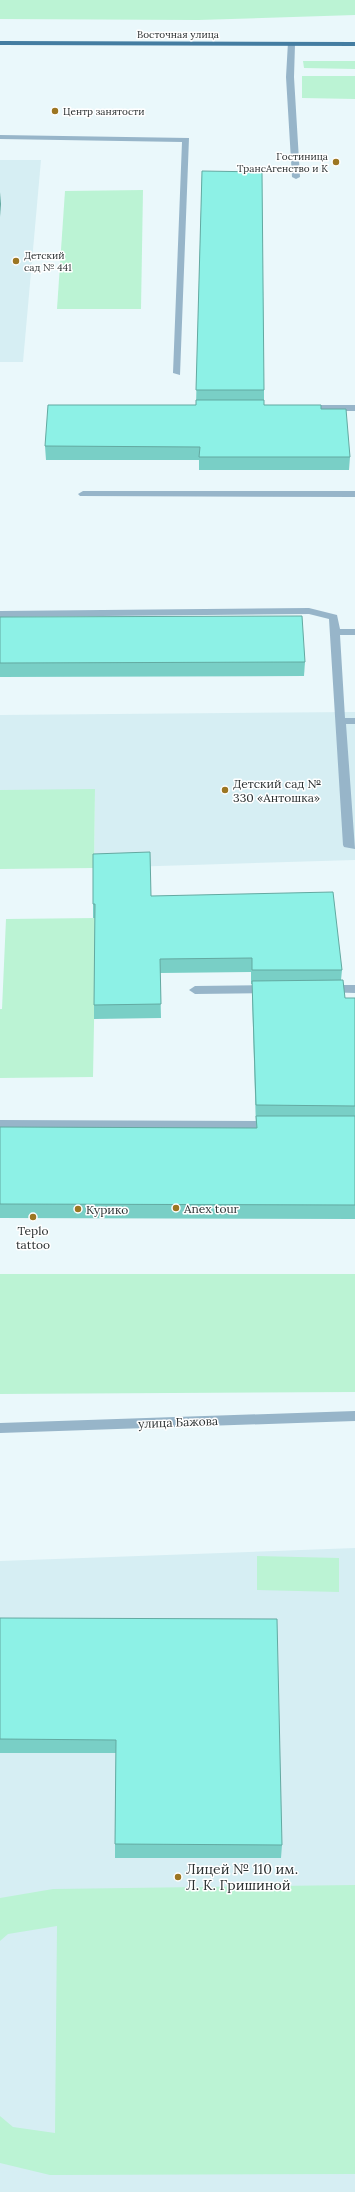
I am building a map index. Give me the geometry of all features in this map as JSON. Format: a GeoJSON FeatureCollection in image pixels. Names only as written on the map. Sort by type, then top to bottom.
{"type":"FeatureCollection","features":[{"type":"Feature","properties":{"kind":"main road","name":"Восточная улица"},"geometry":{"type":"LineString","coordinates":[[0,43],[355,44]]}},
{"type":"Feature","properties":{"kind":"street"},"geometry":{"type":"LineString","coordinates":[[291,44],[290,77],[296,176]]}},
{"type":"Feature","properties":{"kind":"street"},"geometry":{"type":"LineString","coordinates":[[0,137],[186,140],[177,373]]}},
{"type":"Feature","properties":{"kind":"street"},"geometry":{"type":"LineString","coordinates":[[300,408],[355,408]]}},
{"type":"Feature","properties":{"kind":"street"},"geometry":{"type":"LineString","coordinates":[[83,494],[355,494]]}},
{"type":"Feature","properties":{"kind":"street"},"geometry":{"type":"LineString","coordinates":[[0,614],[309,611],[334,617],[348,845],[355,845]]}},
{"type":"Feature","properties":{"kind":"street"},"geometry":{"type":"LineString","coordinates":[[335,632],[355,632]]}},
{"type":"Feature","properties":{"kind":"street"},"geometry":{"type":"LineString","coordinates":[[340,721],[355,721]]}},
{"type":"Feature","properties":{"kind":"street"},"geometry":{"type":"LineString","coordinates":[[195,990],[283,989]]}},
{"type":"Feature","properties":{"kind":"street"},"geometry":{"type":"LineString","coordinates":[[315,989],[355,989]]}},
{"type":"Feature","properties":{"kind":"street"},"geometry":{"type":"LineString","coordinates":[[0,1124],[284,1125]]}},
{"type":"Feature","properties":{"kind":"street","name":"улица Бажова"},"geometry":{"type":"LineString","coordinates":[[0,1428],[355,1416]]}},
{"type":"Feature","properties":{"kind":"shaded area","name":"Детский сад № 441"},"geometry":{"type":"Polygon","coordinates":[[[0,160],[41,160],[23,362],[0,362],[0,160]]]}},
{"type":"Feature","properties":{"kind":"shaded area","name":"Детский сад № 330 «Антошка»"},"geometry":{"type":"Polygon","coordinates":[[[355,712],[355,860],[94,868],[95,790],[0,790],[0,715],[355,712]]]}},
{"type":"Feature","properties":{"kind":"shaded area","name":"Лицей № 110 им. Л. К. Гришиной"},"geometry":{"type":"Polygon","coordinates":[[[355,1548],[355,2192],[0,2192],[0,1561],[355,1548]]]}},
{"type":"Feature","properties":{"kind":"green space"},"geometry":{"type":"Polygon","coordinates":[[[0,0],[355,0],[355,15],[198,20],[0,19],[0,0]]]}},
{"type":"Feature","properties":{"kind":"green space"},"geometry":{"type":"Polygon","coordinates":[[[303,61],[355,61],[355,69],[304,68],[303,61]]]}},
{"type":"Feature","properties":{"kind":"green space"},"geometry":{"type":"Polygon","coordinates":[[[302,76],[355,76],[355,99],[302,98],[302,76]]]}},
{"type":"Feature","properties":{"kind":"green space"},"geometry":{"type":"Polygon","coordinates":[[[143,190],[141,309],[57,309],[65,191],[143,190]]]}},
{"type":"Feature","properties":{"kind":"green space"},"geometry":{"type":"Polygon","coordinates":[[[95,789],[94,868],[0,869],[0,790],[95,789]]]}},
{"type":"Feature","properties":{"kind":"green space"},"geometry":{"type":"Polygon","coordinates":[[[96,918],[93,1077],[0,1078],[0,1009],[2,1009],[6,919],[96,918]]]}},
{"type":"Feature","properties":{"kind":"green space"},"geometry":{"type":"Polygon","coordinates":[[[0,1274],[355,1274],[355,1392],[0,1394],[0,1274]]]}},
{"type":"Feature","properties":{"kind":"green space"},"geometry":{"type":"Polygon","coordinates":[[[257,1556],[339,1558],[339,1592],[257,1590],[257,1556]]]}},
{"type":"Feature","properties":{"kind":"green space"},"geometry":{"type":"Polygon","coordinates":[[[355,1885],[355,2174],[50,2175],[0,2163],[0,2116],[13,2127],[55,2133],[57,1926],[8,1934],[0,1941],[0,1898],[53,1889],[355,1885]]]}},
{"type":"Feature","properties":{"kind":"building"},"geometry":{"type":"Polygon","coordinates":[[[202,171],[262,172],[264,390],[196,390],[202,171]]]}},
{"type":"Feature","properties":{"kind":"building"},"geometry":{"type":"Polygon","coordinates":[[[196,400],[264,400],[264,405],[321,405],[321,409],[346,409],[350,457],[199,457],[200,447],[45,446],[48,405],[196,405],[196,400]]]}},
{"type":"Feature","properties":{"kind":"building"},"geometry":{"type":"Polygon","coordinates":[[[302,616],[305,662],[0,663],[0,617],[302,616]]]}},
{"type":"Feature","properties":{"kind":"building"},"geometry":{"type":"Polygon","coordinates":[[[150,852],[151,896],[333,892],[342,970],[252,970],[252,958],[160,959],[161,1004],[94,1005],[95,904],[93,904],[93,854],[150,852]]]}},
{"type":"Feature","properties":{"kind":"building"},"geometry":{"type":"Polygon","coordinates":[[[343,980],[345,998],[355,998],[355,1106],[256,1105],[252,981],[343,980]]]}},
{"type":"Feature","properties":{"kind":"building"},"geometry":{"type":"Polygon","coordinates":[[[256,1116],[355,1116],[355,1205],[0,1204],[0,1127],[257,1128],[256,1116]]]}},
{"type":"Feature","properties":{"kind":"building"},"geometry":{"type":"Polygon","coordinates":[[[0,1618],[277,1619],[282,1845],[115,1844],[116,1740],[0,1739],[0,1618]]]}},
{"type":"Feature","properties":{"kind":"place","name":"Центр занятости"},"geometry":{"type":"Point","coordinates":[55,111]}},
{"type":"Feature","properties":{"kind":"place","name":"Гостиница ТрансАгенство и К"},"geometry":{"type":"Point","coordinates":[336,162]}},
{"type":"Feature","properties":{"kind":"place","name":"Детский сад № 441"},"geometry":{"type":"Point","coordinates":[16,261]}},
{"type":"Feature","properties":{"kind":"place","name":"Детский сад № 330 «Антошка»"},"geometry":{"type":"Point","coordinates":[225,790]}},
{"type":"Feature","properties":{"kind":"place","name":"Anex tour"},"geometry":{"type":"Point","coordinates":[176,1208]}},
{"type":"Feature","properties":{"kind":"place","name":"Курико"},"geometry":{"type":"Point","coordinates":[78,1209]}},
{"type":"Feature","properties":{"kind":"place","name":"Teplo tattoo"},"geometry":{"type":"Point","coordinates":[33,1217]}},
{"type":"Feature","properties":{"kind":"place","name":"Лицей № 110 им. Л. К. Гришиной"},"geometry":{"type":"Point","coordinates":[178,1877]}}]}
